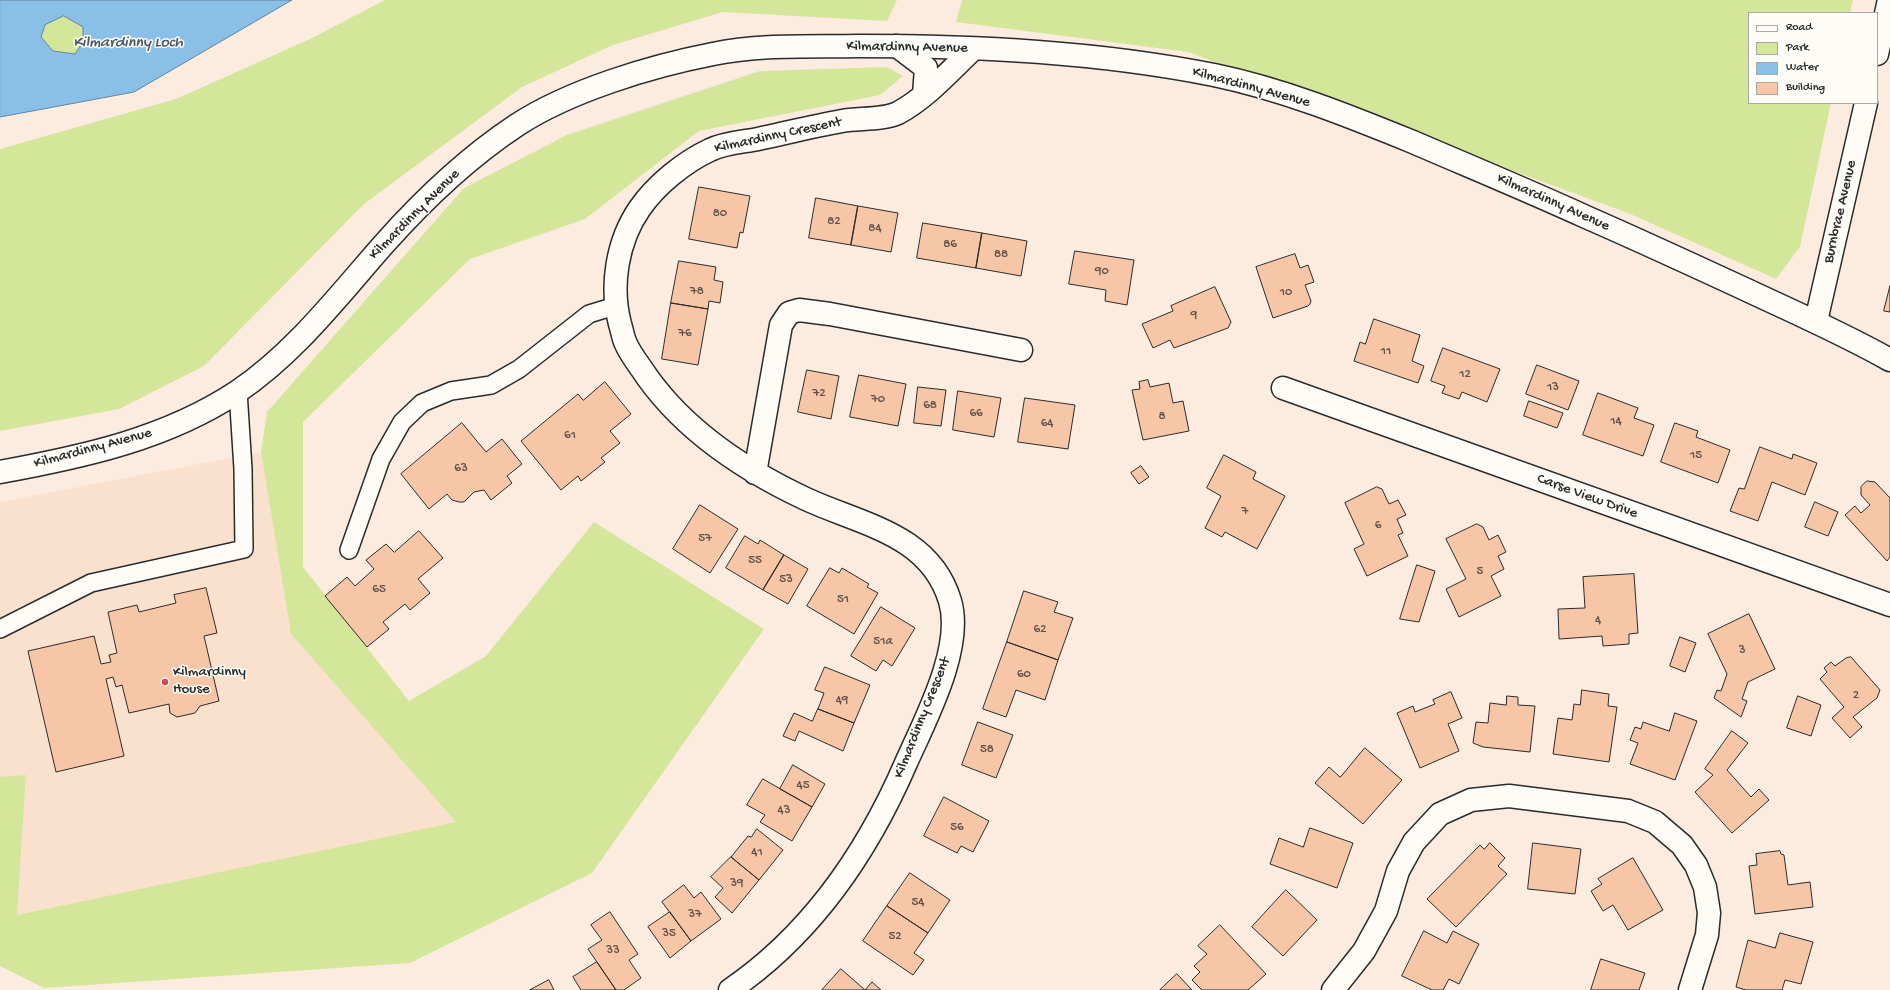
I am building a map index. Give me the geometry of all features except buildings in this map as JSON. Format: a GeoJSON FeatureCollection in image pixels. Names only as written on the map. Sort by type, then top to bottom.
{"type":"FeatureCollection","features":[{"type":"Feature","properties":{"kind":"street"},"geometry":{"type":"LineString","coordinates":[[1878,50],[1889,0]]}},
{"type":"Feature","properties":{"kind":"street"},"geometry":{"type":"LineString","coordinates":[[897,46],[926,68],[924,95]]}},
{"type":"Feature","properties":{"kind":"street","name":"Kilmardinny Avenue"},"geometry":{"type":"LineString","coordinates":[[0,472],[49,463],[139,440],[191,418],[238,391],[278,360],[317,322],[388,240],[436,190],[480,153],[521,123],[576,94],[639,73],[715,53],[772,47],[897,46],[1069,54],[1149,64],[1219,76],[1288,96],[1362,121],[1497,177],[1816,321],[1890,360]]}},
{"type":"Feature","properties":{"kind":"street","name":"Kilmardinny Crescent"},"geometry":{"type":"LineString","coordinates":[[730,990],[750,976],[792,939],[824,905],[855,862],[895,788],[940,685],[950,651],[954,628],[951,606],[944,583],[930,563],[914,547],[895,536],[806,499],[755,473],[689,426],[650,382],[626,345],[615,306],[616,268],[625,237],[639,208],[671,173],[712,149],[844,121],[895,115],[924,95],[973,49]]}},
{"type":"Feature","properties":{"kind":"street","name":"Burnbrae Avenue"},"geometry":{"type":"LineString","coordinates":[[1816,321],[1866,104]]}},
{"type":"Feature","properties":{"kind":"street"},"geometry":{"type":"LineString","coordinates":[[755,473],[781,325],[789,313],[799,310],[830,314],[1021,350]]}},
{"type":"Feature","properties":{"kind":"street","name":"Carse View Drive"},"geometry":{"type":"LineString","coordinates":[[1283,388],[1890,605]]}},
{"type":"Feature","properties":{"kind":"street"},"geometry":{"type":"LineString","coordinates":[[1333,990],[1364,951],[1382,918],[1398,872],[1414,842],[1440,814],[1470,800],[1509,796],[1628,811],[1655,822],[1682,845],[1696,865],[1705,887],[1709,913],[1707,934],[1690,990]]}},
{"type":"Feature","properties":{"kind":"lane"},"geometry":{"type":"LineString","coordinates":[[349,550],[381,459],[402,422],[422,403],[451,391],[491,385],[519,369],[589,314],[615,306]]}},
{"type":"Feature","properties":{"kind":"lane"},"geometry":{"type":"LineString","coordinates":[[0,629],[91,583],[244,549],[243,469],[238,391]]}},
{"type":"Feature","properties":{"kind":"shaded area"},"geometry":{"type":"Polygon","coordinates":[[[261,452],[291,634],[456,822],[17,915],[26,776],[0,777],[0,502],[261,452]]]}},
{"type":"Feature","properties":{"kind":"green space"},"geometry":{"type":"Polygon","coordinates":[[[385,0],[897,0],[887,21],[723,12],[613,45],[522,87],[364,204],[204,366],[119,409],[0,431],[0,149],[176,99],[310,39],[385,0]]]}},
{"type":"Feature","properties":{"kind":"green space"},"geometry":{"type":"Polygon","coordinates":[[[962,0],[1853,0],[1850,12],[1748,12],[1748,104],[1831,104],[1800,247],[1776,279],[1628,213],[1188,52],[956,22],[962,0]]]}},
{"type":"Feature","properties":{"kind":"green space"},"geometry":{"type":"Polygon","coordinates":[[[64,16],[83,27],[83,42],[75,54],[53,51],[41,37],[45,25],[64,16]]]}},
{"type":"Feature","properties":{"kind":"green space"},"geometry":{"type":"Polygon","coordinates":[[[887,67],[903,76],[880,95],[699,131],[585,219],[470,259],[303,422],[303,567],[409,701],[486,656],[594,522],[764,629],[592,873],[410,963],[44,988],[0,966],[0,777],[26,775],[17,915],[456,822],[291,634],[261,452],[267,412],[464,188],[567,135],[760,71],[887,67]]]}},
{"type":"Feature","properties":{"kind":"water","name":"Kilmardinny Loch"},"geometry":{"type":"Polygon","coordinates":[[[0,0],[292,0],[134,92],[0,117],[0,0]],[[64,16],[45,25],[41,37],[53,51],[75,54],[83,42],[83,27],[64,16]]]}},
{"type":"Feature","properties":{"kind":"place","name":"Kilmardinny House"},"geometry":{"type":"Point","coordinates":[165,682]}}]}
